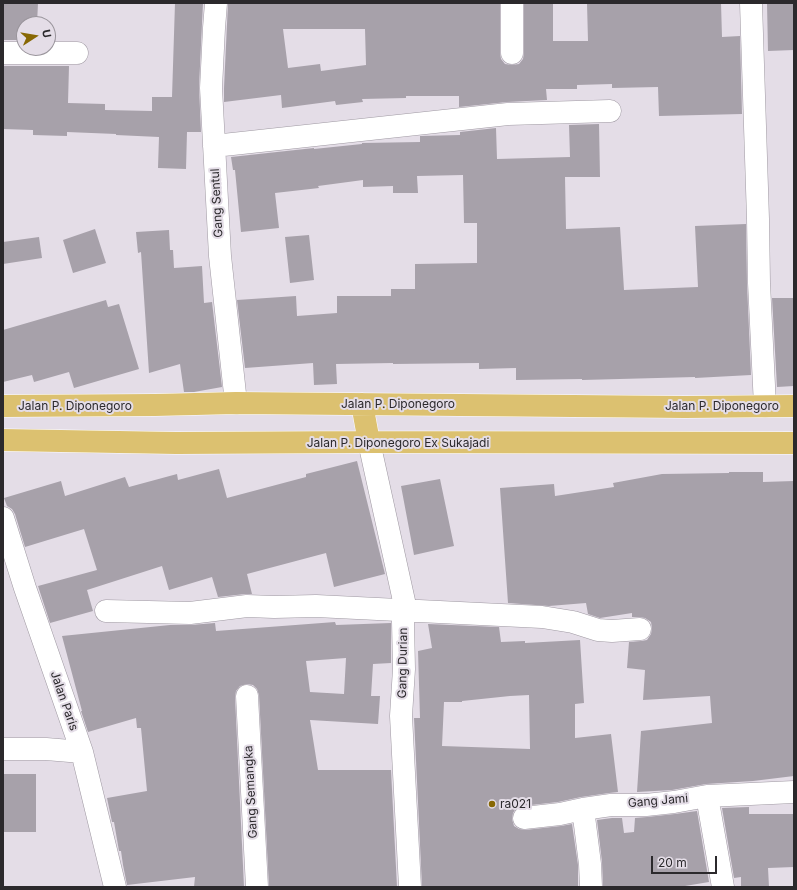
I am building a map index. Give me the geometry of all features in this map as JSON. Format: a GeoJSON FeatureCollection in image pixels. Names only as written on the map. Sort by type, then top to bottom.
{"type":"FeatureCollection","features":[{"type":"Feature","properties":{"kind":"main road","name":"Jalan P. Diponegoro"},"geometry":{"type":"LineString","coordinates":[[3,406],[236,403],[677,407],[794,406]]}},
{"type":"Feature","properties":{"kind":"main road"},"geometry":{"type":"LineString","coordinates":[[362,404],[369,442]]}},
{"type":"Feature","properties":{"kind":"main road","name":"Jalan P. Diponegoro Ex Sukajadi"},"geometry":{"type":"LineString","coordinates":[[3,440],[176,443],[794,443]]}},
{"type":"Feature","properties":{"kind":"street","name":"Gang Sentul"},"geometry":{"type":"LineString","coordinates":[[216,3],[212,88],[214,146],[220,256],[236,403]]}},
{"type":"Feature","properties":{"kind":"street"},"geometry":{"type":"LineString","coordinates":[[512,3],[512,53]]}},
{"type":"Feature","properties":{"kind":"street"},"geometry":{"type":"LineString","coordinates":[[751,3],[759,283],[765,406]]}},
{"type":"Feature","properties":{"kind":"street"},"geometry":{"type":"LineString","coordinates":[[3,53],[77,53]]}},
{"type":"Feature","properties":{"kind":"street"},"geometry":{"type":"LineString","coordinates":[[214,146],[508,114],[610,111]]}},
{"type":"Feature","properties":{"kind":"street","name":"Gang Durian"},"geometry":{"type":"LineString","coordinates":[[369,442],[406,610],[403,622],[404,669],[401,716],[410,887]]}},
{"type":"Feature","properties":{"kind":"street","name":"Jalan Paris"},"geometry":{"type":"LineString","coordinates":[[3,518],[82,752],[116,887]]}},
{"type":"Feature","properties":{"kind":"street"},"geometry":{"type":"LineString","coordinates":[[106,611],[190,613],[248,606],[316,606],[542,617],[573,622],[598,630],[612,631],[640,629]]}},
{"type":"Feature","properties":{"kind":"street","name":"Gang Semangka"},"geometry":{"type":"LineString","coordinates":[[247,696],[256,887]]}},
{"type":"Feature","properties":{"kind":"street"},"geometry":{"type":"LineString","coordinates":[[3,749],[82,752]]}},
{"type":"Feature","properties":{"kind":"street","name":"Gang Jami"},"geometry":{"type":"LineString","coordinates":[[524,818],[560,814],[611,805],[646,805],[707,796],[794,792]]}},
{"type":"Feature","properties":{"kind":"street"},"geometry":{"type":"LineString","coordinates":[[707,796],[723,887]]}},
{"type":"Feature","properties":{"kind":"street"},"geometry":{"type":"LineString","coordinates":[[583,809],[590,864],[591,887]]}},
{"type":"Feature","properties":{"kind":"building"},"geometry":{"type":"Polygon","coordinates":[[[4,3],[38,3],[37,16],[16,16],[16,40],[3,40],[4,3]]]}},
{"type":"Feature","properties":{"kind":"building"},"geometry":{"type":"Polygon","coordinates":[[[175,3],[203,3],[199,87],[201,132],[187,132],[186,169],[158,168],[159,137],[67,132],[67,136],[33,135],[33,130],[3,129],[3,66],[69,66],[68,103],[105,104],[105,110],[152,111],[152,97],[172,97],[175,3]]]}},
{"type":"Feature","properties":{"kind":"building"},"geometry":{"type":"Polygon","coordinates":[[[228,3],[500,3],[501,59],[505,64],[512,65],[519,64],[523,59],[524,3],[553,3],[553,41],[588,41],[587,3],[721,3],[722,37],[740,36],[742,114],[659,116],[658,87],[612,88],[612,84],[577,85],[577,89],[546,89],[547,100],[459,107],[459,96],[406,96],[406,98],[362,99],[363,102],[336,105],[335,101],[282,108],[281,95],[224,102],[228,3]],[[283,29],[288,68],[320,64],[321,71],[366,65],[365,29],[283,29]]]}},
{"type":"Feature","properties":{"kind":"building"},"geometry":{"type":"Polygon","coordinates":[[[767,3],[794,3],[794,50],[768,51],[767,3]]]}},
{"type":"Feature","properties":{"kind":"building"},"geometry":{"type":"Polygon","coordinates":[[[599,124],[600,177],[565,177],[566,229],[620,227],[624,290],[698,287],[695,226],[746,224],[751,375],[695,378],[516,380],[516,368],[479,369],[479,363],[336,364],[337,384],[314,385],[313,363],[245,368],[237,300],[296,296],[297,316],[337,313],[337,296],[391,296],[391,289],[415,289],[415,264],[477,263],[477,223],[464,223],[463,175],[417,176],[418,193],[393,193],[393,186],[363,187],[363,180],[318,186],[319,188],[275,193],[279,228],[241,232],[235,170],[233,170],[231,157],[362,143],[420,142],[420,136],[460,135],[460,132],[496,128],[497,159],[570,157],[569,125],[599,124]]]}},
{"type":"Feature","properties":{"kind":"building"},"geometry":{"type":"Polygon","coordinates":[[[95,229],[106,263],[73,273],[63,240],[95,229]]]}},
{"type":"Feature","properties":{"kind":"building"},"geometry":{"type":"Polygon","coordinates":[[[169,230],[170,250],[173,250],[174,268],[202,266],[204,303],[212,302],[222,387],[194,392],[184,392],[180,364],[149,373],[141,252],[138,253],[136,232],[169,230]]]}},
{"type":"Feature","properties":{"kind":"building"},"geometry":{"type":"Polygon","coordinates":[[[309,235],[314,280],[290,283],[285,237],[309,235]]]}},
{"type":"Feature","properties":{"kind":"building"},"geometry":{"type":"Polygon","coordinates":[[[39,237],[42,258],[3,264],[3,242],[39,237]]]}},
{"type":"Feature","properties":{"kind":"building"},"geometry":{"type":"Polygon","coordinates":[[[772,298],[794,298],[794,386],[777,387],[772,298]]]}},
{"type":"Feature","properties":{"kind":"building"},"geometry":{"type":"Polygon","coordinates":[[[106,300],[108,307],[119,304],[139,369],[74,388],[69,372],[34,382],[32,375],[3,382],[3,330],[106,300]]]}},
{"type":"Feature","properties":{"kind":"building"},"geometry":{"type":"Polygon","coordinates":[[[357,461],[385,574],[334,587],[326,553],[247,574],[252,594],[218,597],[212,577],[169,590],[162,566],[87,590],[93,611],[50,623],[38,586],[97,570],[84,529],[25,547],[15,514],[12,509],[7,506],[4,498],[61,481],[65,496],[125,477],[129,487],[177,474],[178,480],[219,469],[227,498],[306,477],[306,474],[357,461]]]}},
{"type":"Feature","properties":{"kind":"building"},"geometry":{"type":"Polygon","coordinates":[[[763,472],[763,482],[794,481],[794,776],[753,781],[706,784],[672,790],[637,792],[641,731],[712,723],[710,696],[643,700],[645,670],[627,668],[629,642],[647,640],[651,634],[651,622],[645,618],[632,617],[632,613],[600,618],[588,614],[586,603],[549,606],[508,603],[500,488],[554,484],[555,496],[614,487],[613,483],[662,474],[763,472]]]}},
{"type":"Feature","properties":{"kind":"building"},"geometry":{"type":"Polygon","coordinates":[[[440,479],[454,546],[414,555],[401,486],[440,479]]]}},
{"type":"Feature","properties":{"kind":"building"},"geometry":{"type":"Polygon","coordinates":[[[335,622],[336,625],[391,623],[391,663],[373,664],[371,696],[380,696],[378,724],[310,720],[318,770],[391,770],[397,887],[269,887],[259,695],[257,689],[253,685],[247,684],[240,686],[236,691],[235,697],[244,887],[194,887],[195,877],[127,885],[121,851],[119,851],[114,822],[112,822],[107,798],[147,791],[141,728],[137,728],[136,718],[88,732],[81,711],[62,636],[170,625],[215,623],[216,631],[335,622]],[[346,658],[306,661],[310,692],[344,694],[346,658]]]}},
{"type":"Feature","properties":{"kind":"building"},"geometry":{"type":"Polygon","coordinates":[[[428,624],[499,627],[501,642],[525,641],[525,643],[580,640],[584,703],[575,704],[575,738],[611,734],[618,792],[558,802],[522,806],[516,808],[512,819],[514,826],[525,830],[572,824],[578,865],[578,887],[422,887],[414,718],[420,718],[418,651],[432,648],[428,624]],[[529,695],[462,702],[444,702],[442,746],[530,749],[529,695]]]}},
{"type":"Feature","properties":{"kind":"building"},"geometry":{"type":"Polygon","coordinates":[[[3,774],[36,774],[36,832],[3,832],[3,774]]]}},
{"type":"Feature","properties":{"kind":"building"},"geometry":{"type":"Polygon","coordinates":[[[749,807],[749,814],[794,814],[794,867],[768,868],[769,887],[741,887],[741,877],[734,878],[722,808],[749,807]]]}},
{"type":"Feature","properties":{"kind":"building"},"geometry":{"type":"Polygon","coordinates":[[[697,811],[709,882],[679,887],[603,887],[602,862],[597,820],[622,818],[624,833],[634,832],[635,818],[697,811]]]}},
{"type":"Feature","properties":{"kind":"place","name":"ra021"},"geometry":{"type":"Point","coordinates":[492,804]}}]}
